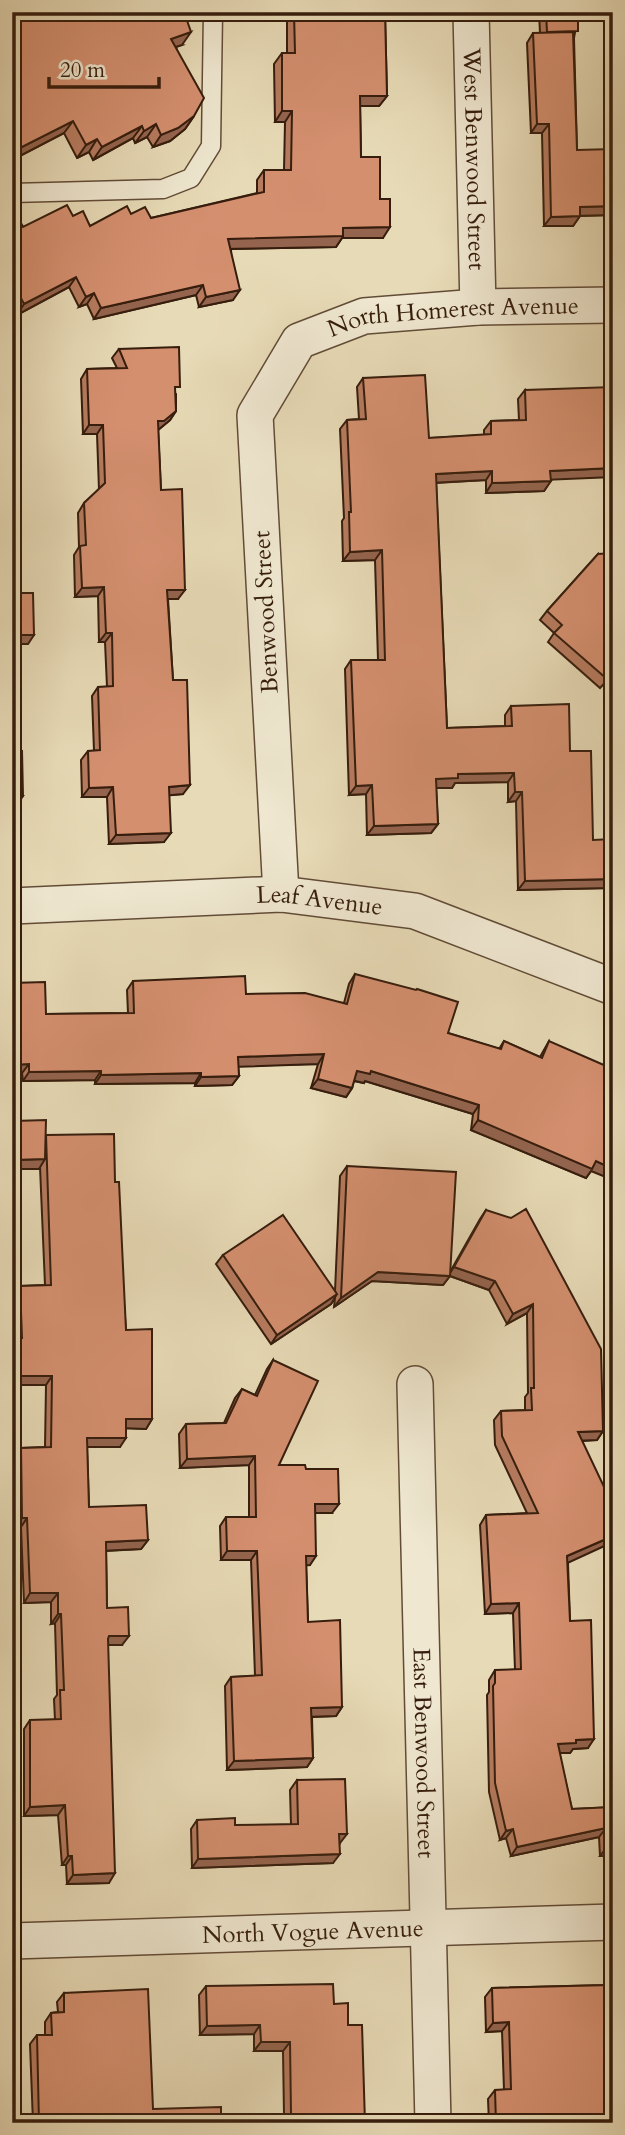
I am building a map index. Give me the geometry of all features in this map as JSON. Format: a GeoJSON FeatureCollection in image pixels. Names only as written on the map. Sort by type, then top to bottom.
{"type":"FeatureCollection","features":[{"type":"Feature","properties":{"kind":"street","name":"West Benwood Street"},"geometry":{"type":"LineString","coordinates":[[471,12],[478,307]]}},
{"type":"Feature","properties":{"kind":"street","name":"North Homerest Avenue"},"geometry":{"type":"LineString","coordinates":[[299,341],[364,316],[478,307],[613,305]]}},
{"type":"Feature","properties":{"kind":"street","name":"Benwood Street"},"geometry":{"type":"LineString","coordinates":[[281,894],[255,415],[299,341]]}},
{"type":"Feature","properties":{"kind":"street","name":"Leaf Avenue"},"geometry":{"type":"LineString","coordinates":[[12,906],[281,894],[415,912],[613,986]]}},
{"type":"Feature","properties":{"kind":"street","name":"East Benwood Street"},"geometry":{"type":"LineString","coordinates":[[415,1384],[433,2123]]}},
{"type":"Feature","properties":{"kind":"street","name":"North Vogue Avenue"},"geometry":{"type":"LineString","coordinates":[[12,1941],[613,1922]]}},
{"type":"Feature","properties":{"kind":"lane"},"geometry":{"type":"LineString","coordinates":[[12,193],[163,189],[191,178],[211,146],[213,12]]}},
{"type":"Feature","properties":{"kind":"building"},"geometry":{"type":"Polygon","coordinates":[[[12,12],[184,12],[191,32],[171,39],[204,98],[194,116],[178,128],[161,135],[156,124],[144,131],[142,126],[102,147],[97,139],[86,145],[73,121],[16,150],[12,143],[12,12]]]}},
{"type":"Feature","properties":{"kind":"building"},"geometry":{"type":"Polygon","coordinates":[[[294,12],[385,12],[387,96],[360,96],[361,157],[380,157],[380,199],[390,199],[390,227],[343,228],[343,236],[228,239],[240,290],[206,297],[203,285],[101,308],[94,293],[86,297],[76,277],[24,304],[12,281],[12,207],[23,227],[67,205],[73,216],[83,211],[90,226],[127,206],[131,214],[145,207],[151,218],[264,192],[264,170],[291,170],[292,111],[282,111],[282,53],[295,53],[294,12]]]}},
{"type":"Feature","properties":{"kind":"building"},"geometry":{"type":"Polygon","coordinates":[[[546,12],[578,12],[578,31],[547,32],[546,12]]]}},
{"type":"Feature","properties":{"kind":"building"},"geometry":{"type":"Polygon","coordinates":[[[573,32],[577,150],[613,149],[613,206],[580,207],[580,216],[551,217],[549,124],[537,124],[533,33],[573,32]]]}},
{"type":"Feature","properties":{"kind":"building"},"geometry":{"type":"Polygon","coordinates":[[[179,347],[180,387],[175,387],[176,411],[164,421],[158,421],[161,490],[182,489],[185,590],[167,590],[173,680],[187,680],[190,785],[169,787],[171,833],[116,835],[113,787],[89,788],[88,751],[100,750],[98,687],[113,686],[112,633],[106,633],[104,587],[82,588],[80,546],[86,545],[84,503],[105,483],[103,425],[89,425],[87,369],[127,368],[119,349],[179,347]]]}},
{"type":"Feature","properties":{"kind":"building"},"geometry":{"type":"Polygon","coordinates":[[[425,375],[429,438],[491,434],[491,421],[526,420],[525,390],[613,387],[613,468],[550,471],[551,481],[492,483],[492,471],[436,474],[447,728],[512,726],[511,706],[569,704],[570,751],[591,751],[593,840],[613,839],[613,879],[525,881],[522,792],[515,792],[514,773],[458,774],[458,778],[436,779],[438,824],[374,826],[372,785],[356,786],[351,660],[385,660],[382,550],[350,552],[347,420],[366,419],[363,378],[425,375]]]}},
{"type":"Feature","properties":{"kind":"building"},"geometry":{"type":"Polygon","coordinates":[[[613,553],[613,672],[607,679],[554,633],[562,625],[547,611],[598,554],[613,553]]]}},
{"type":"Feature","properties":{"kind":"building"},"geometry":{"type":"Polygon","coordinates":[[[12,593],[33,593],[34,635],[12,635],[12,593]]]}},
{"type":"Feature","properties":{"kind":"building"},"geometry":{"type":"Polygon","coordinates":[[[12,750],[22,751],[23,796],[12,796],[12,750]]]}},
{"type":"Feature","properties":{"kind":"building"},"geometry":{"type":"Polygon","coordinates":[[[355,974],[458,1002],[448,1033],[501,1049],[504,1041],[542,1058],[549,1041],[613,1069],[613,1169],[596,1161],[592,1169],[478,1120],[479,1105],[371,1071],[370,1074],[357,1071],[352,1088],[318,1079],[324,1054],[238,1057],[239,1076],[201,1077],[201,1073],[101,1075],[101,1071],[29,1072],[29,1064],[12,1065],[12,983],[45,982],[46,1014],[134,1013],[133,981],[245,976],[246,994],[305,993],[347,1004],[355,974]]]}},
{"type":"Feature","properties":{"kind":"building"},"geometry":{"type":"Polygon","coordinates":[[[46,1120],[45,1159],[14,1160],[14,1121],[46,1120]]]}},
{"type":"Feature","properties":{"kind":"building"},"geometry":{"type":"Polygon","coordinates":[[[114,1134],[126,1330],[152,1329],[152,1419],[126,1419],[126,1438],[87,1438],[89,1507],[146,1505],[148,1540],[106,1542],[107,1608],[128,1607],[129,1636],[109,1636],[108,1639],[115,1873],[73,1875],[72,1856],[68,1856],[65,1805],[30,1807],[30,1720],[61,1719],[60,1690],[64,1690],[58,1593],[30,1593],[27,1518],[22,1518],[21,1448],[51,1447],[52,1376],[20,1376],[20,1286],[51,1285],[46,1135],[114,1134]]]}},
{"type":"Feature","properties":{"kind":"building"},"geometry":{"type":"Polygon","coordinates":[[[347,1166],[456,1172],[450,1276],[378,1272],[341,1298],[347,1166]]]}},
{"type":"Feature","properties":{"kind":"building"},"geometry":{"type":"Polygon","coordinates":[[[526,1209],[601,1349],[603,1431],[578,1432],[605,1489],[613,1489],[613,1536],[567,1556],[570,1621],[591,1620],[594,1739],[558,1744],[572,1809],[613,1807],[613,1847],[607,1847],[606,1828],[517,1847],[513,1829],[506,1831],[495,1783],[495,1670],[521,1669],[519,1603],[491,1604],[486,1515],[538,1513],[502,1436],[501,1411],[532,1410],[533,1304],[513,1314],[495,1281],[454,1267],[486,1210],[511,1218],[526,1209]]]}},
{"type":"Feature","properties":{"kind":"building"},"geometry":{"type":"Polygon","coordinates":[[[283,1215],[337,1294],[277,1335],[223,1255],[283,1215]]]}},
{"type":"Feature","properties":{"kind":"building"},"geometry":{"type":"Polygon","coordinates":[[[273,1360],[318,1381],[279,1465],[305,1465],[306,1469],[338,1469],[339,1504],[315,1504],[316,1556],[306,1556],[308,1622],[340,1620],[342,1707],[311,1708],[313,1758],[234,1761],[231,1677],[262,1675],[257,1551],[227,1551],[226,1517],[256,1517],[255,1456],[187,1459],[186,1424],[226,1423],[242,1389],[257,1396],[273,1360]]]}},
{"type":"Feature","properties":{"kind":"building"},"geometry":{"type":"Polygon","coordinates":[[[345,1779],[347,1834],[339,1834],[340,1854],[198,1859],[197,1820],[235,1818],[235,1825],[298,1824],[297,1780],[345,1779]]]}},
{"type":"Feature","properties":{"kind":"building"},"geometry":{"type":"Polygon","coordinates":[[[609,1979],[613,1979],[613,2123],[496,2123],[495,2090],[511,2089],[509,2022],[493,2023],[492,1988],[610,1985],[609,1979]]]}},
{"type":"Feature","properties":{"kind":"building"},"geometry":{"type":"Polygon","coordinates":[[[333,1984],[334,2004],[348,2003],[348,2025],[362,2025],[365,2123],[39,2123],[37,2035],[52,2035],[51,2013],[64,2012],[64,1993],[148,1989],[153,2109],[221,2107],[221,2117],[291,2114],[290,2042],[261,2042],[260,2025],[207,2026],[206,1986],[333,1984]]]}}]}
